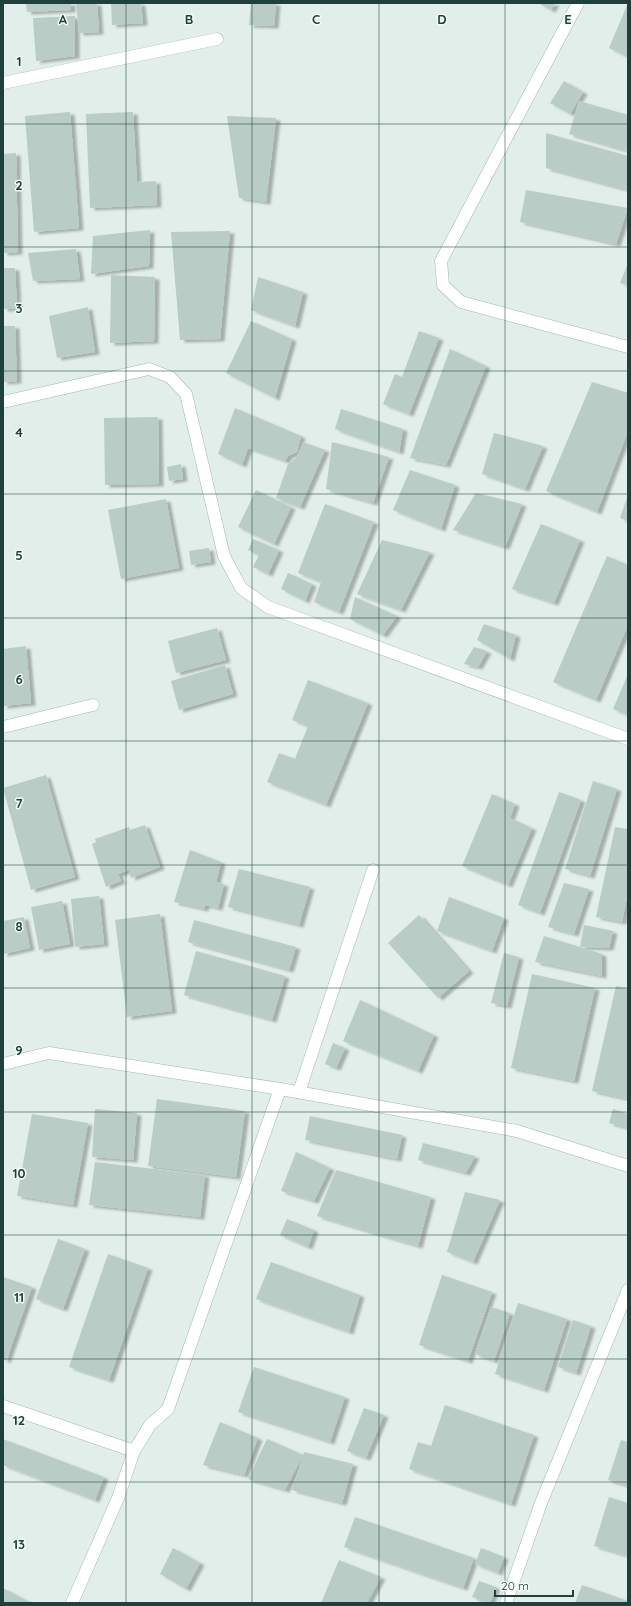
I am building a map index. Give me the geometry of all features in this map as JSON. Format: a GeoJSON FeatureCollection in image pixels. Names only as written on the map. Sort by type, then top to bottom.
{"type":"FeatureCollection","features":[{"type":"Feature","properties":{"kind":"street"},"geometry":{"type":"LineString","coordinates":[[578,3],[441,261],[443,285],[461,302],[628,346]]}},
{"type":"Feature","properties":{"kind":"street"},"geometry":{"type":"LineString","coordinates":[[3,83],[217,39]]}},
{"type":"Feature","properties":{"kind":"street"},"geometry":{"type":"LineString","coordinates":[[3,402],[149,369],[170,377],[186,394],[224,556],[241,588],[268,607],[628,739]]}},
{"type":"Feature","properties":{"kind":"street"},"geometry":{"type":"LineString","coordinates":[[3,727],[94,705]]}},
{"type":"Feature","properties":{"kind":"street"},"geometry":{"type":"LineString","coordinates":[[300,1092],[373,870]]}},
{"type":"Feature","properties":{"kind":"street"},"geometry":{"type":"LineString","coordinates":[[3,1064],[49,1053],[300,1092],[517,1131],[628,1166]]}},
{"type":"Feature","properties":{"kind":"street"},"geometry":{"type":"LineString","coordinates":[[72,1603],[118,1498],[134,1451],[150,1425],[168,1409],[280,1089]]}},
{"type":"Feature","properties":{"kind":"street"},"geometry":{"type":"LineString","coordinates":[[506,1603],[541,1503],[628,1290]]}},
{"type":"Feature","properties":{"kind":"street"},"geometry":{"type":"LineString","coordinates":[[3,1406],[134,1451]]}},
{"type":"Feature","properties":{"kind":"building"},"geometry":{"type":"Polygon","coordinates":[[[26,3],[71,3],[71,10],[27,12],[26,3]]]}},
{"type":"Feature","properties":{"kind":"building"},"geometry":{"type":"Polygon","coordinates":[[[76,3],[97,3],[99,32],[79,33],[76,3]]]}},
{"type":"Feature","properties":{"kind":"building"},"geometry":{"type":"Polygon","coordinates":[[[111,3],[141,3],[143,23],[112,25],[111,3]]]}},
{"type":"Feature","properties":{"kind":"building"},"geometry":{"type":"Polygon","coordinates":[[[251,3],[276,3],[274,26],[249,25],[251,3]]]}},
{"type":"Feature","properties":{"kind":"building"},"geometry":{"type":"Polygon","coordinates":[[[538,3],[555,3],[551,10],[538,3]]]}},
{"type":"Feature","properties":{"kind":"building"},"geometry":{"type":"Polygon","coordinates":[[[628,3],[628,57],[609,48],[628,3]]]}},
{"type":"Feature","properties":{"kind":"building"},"geometry":{"type":"Polygon","coordinates":[[[75,16],[75,56],[36,61],[33,18],[75,16]]]}},
{"type":"Feature","properties":{"kind":"building"},"geometry":{"type":"Polygon","coordinates":[[[564,81],[583,92],[570,114],[550,103],[564,81]]]}},
{"type":"Feature","properties":{"kind":"building"},"geometry":{"type":"Polygon","coordinates":[[[579,101],[628,115],[628,151],[569,134],[579,101]]]}},
{"type":"Feature","properties":{"kind":"building"},"geometry":{"type":"Polygon","coordinates":[[[70,112],[79,228],[34,232],[25,116],[70,112]]]}},
{"type":"Feature","properties":{"kind":"building"},"geometry":{"type":"Polygon","coordinates":[[[133,112],[137,182],[156,181],[157,205],[90,208],[86,114],[133,112]]]}},
{"type":"Feature","properties":{"kind":"building"},"geometry":{"type":"Polygon","coordinates":[[[227,116],[276,118],[266,202],[239,198],[227,116]]]}},
{"type":"Feature","properties":{"kind":"building"},"geometry":{"type":"Polygon","coordinates":[[[546,133],[628,156],[628,190],[546,168],[546,133]]]}},
{"type":"Feature","properties":{"kind":"building"},"geometry":{"type":"Polygon","coordinates":[[[16,153],[18,252],[3,253],[3,154],[16,153]]]}},
{"type":"Feature","properties":{"kind":"building"},"geometry":{"type":"Polygon","coordinates":[[[526,190],[628,208],[616,244],[520,222],[526,190]]]}},
{"type":"Feature","properties":{"kind":"building"},"geometry":{"type":"Polygon","coordinates":[[[150,230],[149,266],[91,274],[93,236],[150,230]]]}},
{"type":"Feature","properties":{"kind":"building"},"geometry":{"type":"Polygon","coordinates":[[[230,231],[220,339],[180,340],[171,232],[230,231]]]}},
{"type":"Feature","properties":{"kind":"building"},"geometry":{"type":"Polygon","coordinates":[[[76,249],[80,279],[33,281],[28,253],[76,249]]]}},
{"type":"Feature","properties":{"kind":"building"},"geometry":{"type":"Polygon","coordinates":[[[628,263],[628,285],[620,283],[628,263]]]}},
{"type":"Feature","properties":{"kind":"building"},"geometry":{"type":"Polygon","coordinates":[[[3,268],[15,268],[17,308],[3,309],[3,268]]]}},
{"type":"Feature","properties":{"kind":"building"},"geometry":{"type":"Polygon","coordinates":[[[111,275],[155,277],[154,341],[110,343],[111,275]]]}},
{"type":"Feature","properties":{"kind":"building"},"geometry":{"type":"Polygon","coordinates":[[[258,277],[303,292],[295,326],[251,310],[258,277]]]}},
{"type":"Feature","properties":{"kind":"building"},"geometry":{"type":"Polygon","coordinates":[[[88,307],[95,352],[57,358],[49,316],[88,307]]]}},
{"type":"Feature","properties":{"kind":"building"},"geometry":{"type":"Polygon","coordinates":[[[251,321],[292,339],[275,398],[226,373],[251,321]]]}},
{"type":"Feature","properties":{"kind":"building"},"geometry":{"type":"Polygon","coordinates":[[[3,326],[15,326],[17,381],[3,382],[3,326]]]}},
{"type":"Feature","properties":{"kind":"building"},"geometry":{"type":"Polygon","coordinates":[[[419,331],[439,338],[409,414],[383,404],[395,374],[402,377],[419,331]]]}},
{"type":"Feature","properties":{"kind":"building"},"geometry":{"type":"Polygon","coordinates":[[[450,349],[486,366],[446,465],[410,458],[450,349]]]}},
{"type":"Feature","properties":{"kind":"building"},"geometry":{"type":"Polygon","coordinates":[[[592,382],[628,393],[628,431],[597,512],[546,491],[592,382]]]}},
{"type":"Feature","properties":{"kind":"building"},"geometry":{"type":"Polygon","coordinates":[[[235,408],[301,436],[297,452],[288,456],[285,461],[248,448],[242,465],[218,454],[235,408]]]}},
{"type":"Feature","properties":{"kind":"building"},"geometry":{"type":"Polygon","coordinates":[[[341,409],[403,429],[399,452],[335,429],[341,409]]]}},
{"type":"Feature","properties":{"kind":"building"},"geometry":{"type":"Polygon","coordinates":[[[158,417],[159,484],[105,485],[104,418],[158,417]]]}},
{"type":"Feature","properties":{"kind":"building"},"geometry":{"type":"Polygon","coordinates":[[[494,433],[543,446],[525,489],[482,474],[494,433]]]}},
{"type":"Feature","properties":{"kind":"building"},"geometry":{"type":"Polygon","coordinates":[[[303,442],[325,450],[300,507],[276,498],[288,464],[297,457],[303,442]]]}},
{"type":"Feature","properties":{"kind":"building"},"geometry":{"type":"Polygon","coordinates":[[[332,442],[389,457],[373,503],[326,489],[332,442]]]}},
{"type":"Feature","properties":{"kind":"building"},"geometry":{"type":"Polygon","coordinates":[[[181,464],[183,479],[169,481],[167,467],[181,464]]]}},
{"type":"Feature","properties":{"kind":"building"},"geometry":{"type":"Polygon","coordinates":[[[410,470],[455,485],[441,529],[393,510],[410,470]]]}},
{"type":"Feature","properties":{"kind":"building"},"geometry":{"type":"Polygon","coordinates":[[[256,490],[291,507],[274,544],[238,527],[256,490]]]}},
{"type":"Feature","properties":{"kind":"building"},"geometry":{"type":"Polygon","coordinates":[[[476,493],[522,504],[505,547],[453,530],[476,493]]]}},
{"type":"Feature","properties":{"kind":"building"},"geometry":{"type":"Polygon","coordinates":[[[628,495],[628,521],[620,518],[628,495]]]}},
{"type":"Feature","properties":{"kind":"building"},"geometry":{"type":"Polygon","coordinates":[[[166,499],[179,568],[121,579],[108,510],[166,499]]]}},
{"type":"Feature","properties":{"kind":"building"},"geometry":{"type":"Polygon","coordinates":[[[325,504],[374,522],[339,612],[314,602],[321,582],[298,573],[325,504]]]}},
{"type":"Feature","properties":{"kind":"building"},"geometry":{"type":"Polygon","coordinates":[[[541,524],[580,540],[554,603],[512,589],[541,524]]]}},
{"type":"Feature","properties":{"kind":"building"},"geometry":{"type":"Polygon","coordinates":[[[253,539],[279,550],[268,574],[253,567],[259,555],[248,550],[253,539]]]}},
{"type":"Feature","properties":{"kind":"building"},"geometry":{"type":"Polygon","coordinates":[[[382,540],[430,552],[401,610],[357,594],[382,540]]]}},
{"type":"Feature","properties":{"kind":"building"},"geometry":{"type":"Polygon","coordinates":[[[209,548],[211,562],[191,565],[189,551],[209,548]]]}},
{"type":"Feature","properties":{"kind":"building"},"geometry":{"type":"Polygon","coordinates":[[[607,556],[628,565],[628,625],[596,700],[553,682],[607,556]]]}},
{"type":"Feature","properties":{"kind":"building"},"geometry":{"type":"Polygon","coordinates":[[[288,573],[312,584],[305,601],[281,589],[288,573]]]}},
{"type":"Feature","properties":{"kind":"building"},"geometry":{"type":"Polygon","coordinates":[[[355,597],[397,616],[383,635],[350,619],[355,597]]]}},
{"type":"Feature","properties":{"kind":"building"},"geometry":{"type":"Polygon","coordinates":[[[484,624],[516,635],[510,659],[477,640],[484,624]]]}},
{"type":"Feature","properties":{"kind":"building"},"geometry":{"type":"Polygon","coordinates":[[[217,628],[226,660],[176,673],[168,641],[217,628]]]}},
{"type":"Feature","properties":{"kind":"building"},"geometry":{"type":"Polygon","coordinates":[[[26,646],[31,703],[3,706],[3,649],[26,646]]]}},
{"type":"Feature","properties":{"kind":"building"},"geometry":{"type":"Polygon","coordinates":[[[474,647],[487,651],[478,667],[464,664],[474,647]]]}},
{"type":"Feature","properties":{"kind":"building"},"geometry":{"type":"Polygon","coordinates":[[[225,665],[233,694],[179,710],[171,681],[225,665]]]}},
{"type":"Feature","properties":{"kind":"building"},"geometry":{"type":"Polygon","coordinates":[[[628,674],[628,715],[613,709],[628,674]]]}},
{"type":"Feature","properties":{"kind":"building"},"geometry":{"type":"Polygon","coordinates":[[[308,680],[368,703],[326,805],[267,782],[279,753],[295,759],[308,726],[292,720],[308,680]]]}},
{"type":"Feature","properties":{"kind":"building"},"geometry":{"type":"Polygon","coordinates":[[[46,775],[75,877],[31,890],[3,788],[46,775]]]}},
{"type":"Feature","properties":{"kind":"building"},"geometry":{"type":"Polygon","coordinates":[[[593,781],[617,789],[590,876],[565,869],[593,781]]]}},
{"type":"Feature","properties":{"kind":"building"},"geometry":{"type":"Polygon","coordinates":[[[559,792],[581,800],[540,913],[518,905],[559,792]]]}},
{"type":"Feature","properties":{"kind":"building"},"geometry":{"type":"Polygon","coordinates":[[[492,794],[515,804],[510,818],[532,828],[508,885],[462,866],[492,794]]]}},
{"type":"Feature","properties":{"kind":"building"},"geometry":{"type":"Polygon","coordinates":[[[145,825],[160,867],[131,878],[129,870],[118,874],[121,881],[106,887],[92,844],[96,842],[95,839],[129,827],[130,830],[145,825]]]}},
{"type":"Feature","properties":{"kind":"building"},"geometry":{"type":"Polygon","coordinates":[[[615,827],[628,829],[628,892],[622,922],[596,917],[615,827]]]}},
{"type":"Feature","properties":{"kind":"building"},"geometry":{"type":"Polygon","coordinates":[[[190,850],[221,862],[216,882],[224,884],[218,908],[205,905],[204,909],[174,902],[190,850]]]}},
{"type":"Feature","properties":{"kind":"building"},"geometry":{"type":"Polygon","coordinates":[[[239,869],[310,887],[299,925],[228,907],[239,869]]]}},
{"type":"Feature","properties":{"kind":"building"},"geometry":{"type":"Polygon","coordinates":[[[564,883],[589,889],[574,934],[548,927],[564,883]]]}},
{"type":"Feature","properties":{"kind":"building"},"geometry":{"type":"Polygon","coordinates":[[[99,896],[104,944],[75,947],[71,899],[99,896]]]}},
{"type":"Feature","properties":{"kind":"building"},"geometry":{"type":"Polygon","coordinates":[[[449,897],[504,918],[492,951],[437,931],[449,897]]]}},
{"type":"Feature","properties":{"kind":"building"},"geometry":{"type":"Polygon","coordinates":[[[62,901],[70,944],[39,950],[31,907],[62,901]]]}},
{"type":"Feature","properties":{"kind":"building"},"geometry":{"type":"Polygon","coordinates":[[[160,914],[172,1011],[127,1017],[115,920],[160,914]]]}},
{"type":"Feature","properties":{"kind":"building"},"geometry":{"type":"Polygon","coordinates":[[[419,915],[469,971],[438,998],[388,943],[419,915]]]}},
{"type":"Feature","properties":{"kind":"building"},"geometry":{"type":"Polygon","coordinates":[[[24,917],[30,948],[3,954],[3,921],[24,917]]]}},
{"type":"Feature","properties":{"kind":"building"},"geometry":{"type":"Polygon","coordinates":[[[194,920],[296,947],[289,970],[188,942],[194,920]]]}},
{"type":"Feature","properties":{"kind":"building"},"geometry":{"type":"Polygon","coordinates":[[[584,925],[613,931],[609,948],[580,947],[584,925]]]}},
{"type":"Feature","properties":{"kind":"building"},"geometry":{"type":"Polygon","coordinates":[[[544,936],[602,954],[602,976],[535,962],[544,936]]]}},
{"type":"Feature","properties":{"kind":"building"},"geometry":{"type":"Polygon","coordinates":[[[196,951],[285,976],[272,1020],[184,995],[196,951]]]}},
{"type":"Feature","properties":{"kind":"building"},"geometry":{"type":"Polygon","coordinates":[[[504,953],[519,957],[507,1006],[491,1003],[504,953]]]}},
{"type":"Feature","properties":{"kind":"building"},"geometry":{"type":"Polygon","coordinates":[[[532,974],[595,988],[574,1081],[511,1068],[532,974]]]}},
{"type":"Feature","properties":{"kind":"building"},"geometry":{"type":"Polygon","coordinates":[[[616,986],[628,989],[628,1099],[592,1091],[616,986]]]}},
{"type":"Feature","properties":{"kind":"building"},"geometry":{"type":"Polygon","coordinates":[[[360,1000],[434,1035],[418,1071],[343,1041],[360,1000]]]}},
{"type":"Feature","properties":{"kind":"building"},"geometry":{"type":"Polygon","coordinates":[[[333,1043],[345,1048],[336,1068],[325,1064],[333,1043]]]}},
{"type":"Feature","properties":{"kind":"building"},"geometry":{"type":"Polygon","coordinates":[[[157,1099],[245,1111],[236,1177],[148,1166],[157,1099]]]}},
{"type":"Feature","properties":{"kind":"building"},"geometry":{"type":"Polygon","coordinates":[[[95,1109],[137,1113],[133,1160],[92,1157],[95,1109]]]}},
{"type":"Feature","properties":{"kind":"building"},"geometry":{"type":"Polygon","coordinates":[[[613,1109],[628,1114],[628,1128],[609,1123],[613,1109]]]}},
{"type":"Feature","properties":{"kind":"building"},"geometry":{"type":"Polygon","coordinates":[[[32,1114],[88,1123],[73,1205],[17,1196],[32,1114]]]}},
{"type":"Feature","properties":{"kind":"building"},"geometry":{"type":"Polygon","coordinates":[[[310,1116],[402,1135],[397,1159],[305,1140],[310,1116]]]}},
{"type":"Feature","properties":{"kind":"building"},"geometry":{"type":"Polygon","coordinates":[[[423,1143],[475,1156],[466,1173],[418,1160],[423,1143]]]}},
{"type":"Feature","properties":{"kind":"building"},"geometry":{"type":"Polygon","coordinates":[[[296,1152],[330,1168],[314,1201],[281,1191],[296,1152]]]}},
{"type":"Feature","properties":{"kind":"building"},"geometry":{"type":"Polygon","coordinates":[[[95,1162],[205,1175],[200,1217],[89,1205],[95,1162]]]}},
{"type":"Feature","properties":{"kind":"building"},"geometry":{"type":"Polygon","coordinates":[[[336,1170],[431,1197],[418,1246],[317,1216],[336,1170]]]}},
{"type":"Feature","properties":{"kind":"building"},"geometry":{"type":"Polygon","coordinates":[[[465,1192],[500,1200],[473,1262],[447,1252],[465,1192]]]}},
{"type":"Feature","properties":{"kind":"building"},"geometry":{"type":"Polygon","coordinates":[[[287,1219],[314,1230],[308,1247],[280,1235],[287,1219]]]}},
{"type":"Feature","properties":{"kind":"building"},"geometry":{"type":"Polygon","coordinates":[[[58,1239],[85,1249],[63,1309],[36,1299],[58,1239]]]}},
{"type":"Feature","properties":{"kind":"building"},"geometry":{"type":"Polygon","coordinates":[[[108,1254],[148,1268],[109,1380],[69,1367],[108,1254]]]}},
{"type":"Feature","properties":{"kind":"building"},"geometry":{"type":"Polygon","coordinates":[[[271,1262],[360,1295],[349,1332],[256,1299],[271,1262]]]}},
{"type":"Feature","properties":{"kind":"building"},"geometry":{"type":"Polygon","coordinates":[[[442,1275],[492,1292],[468,1361],[419,1345],[442,1275]]]}},
{"type":"Feature","properties":{"kind":"building"},"geometry":{"type":"Polygon","coordinates":[[[3,1277],[32,1287],[6,1361],[3,1359],[3,1277]]]}},
{"type":"Feature","properties":{"kind":"building"},"geometry":{"type":"Polygon","coordinates":[[[518,1303],[567,1319],[544,1390],[495,1374],[518,1303]]]}},
{"type":"Feature","properties":{"kind":"building"},"geometry":{"type":"Polygon","coordinates":[[[491,1307],[510,1313],[494,1361],[475,1354],[491,1307]]]}},
{"type":"Feature","properties":{"kind":"building"},"geometry":{"type":"Polygon","coordinates":[[[573,1320],[591,1326],[576,1373],[558,1367],[573,1320]]]}},
{"type":"Feature","properties":{"kind":"building"},"geometry":{"type":"Polygon","coordinates":[[[254,1367],[345,1397],[330,1442],[238,1412],[254,1367]]]}},
{"type":"Feature","properties":{"kind":"building"},"geometry":{"type":"Polygon","coordinates":[[[445,1405],[534,1435],[511,1504],[409,1469],[418,1442],[431,1446],[445,1405]]]}},
{"type":"Feature","properties":{"kind":"building"},"geometry":{"type":"Polygon","coordinates":[[[364,1408],[384,1415],[366,1458],[347,1451],[364,1408]]]}},
{"type":"Feature","properties":{"kind":"building"},"geometry":{"type":"Polygon","coordinates":[[[220,1422],[258,1438],[244,1475],[203,1465],[220,1422]]]}},
{"type":"Feature","properties":{"kind":"building"},"geometry":{"type":"Polygon","coordinates":[[[3,1439],[104,1477],[95,1500],[3,1465],[3,1439]]]}},
{"type":"Feature","properties":{"kind":"building"},"geometry":{"type":"Polygon","coordinates":[[[267,1439],[303,1455],[285,1490],[248,1479],[267,1439]]]}},
{"type":"Feature","properties":{"kind":"building"},"geometry":{"type":"Polygon","coordinates":[[[621,1440],[628,1442],[628,1486],[608,1480],[621,1440]]]}},
{"type":"Feature","properties":{"kind":"building"},"geometry":{"type":"Polygon","coordinates":[[[304,1452],[353,1464],[342,1503],[292,1490],[304,1452]]]}},
{"type":"Feature","properties":{"kind":"building"},"geometry":{"type":"Polygon","coordinates":[[[609,1497],[628,1503],[628,1556],[594,1546],[609,1497]]]}},
{"type":"Feature","properties":{"kind":"building"},"geometry":{"type":"Polygon","coordinates":[[[355,1517],[474,1558],[463,1588],[344,1547],[355,1517]]]}},
{"type":"Feature","properties":{"kind":"building"},"geometry":{"type":"Polygon","coordinates":[[[173,1548],[200,1563],[186,1589],[160,1574],[173,1548]]]}},
{"type":"Feature","properties":{"kind":"building"},"geometry":{"type":"Polygon","coordinates":[[[481,1548],[504,1557],[498,1573],[475,1564],[481,1548]]]}},
{"type":"Feature","properties":{"kind":"building"},"geometry":{"type":"Polygon","coordinates":[[[339,1560],[381,1577],[367,1603],[321,1603],[339,1560]]]}},
{"type":"Feature","properties":{"kind":"building"},"geometry":{"type":"Polygon","coordinates":[[[479,1581],[496,1587],[490,1603],[472,1597],[479,1581]]]}},
{"type":"Feature","properties":{"kind":"building"},"geometry":{"type":"Polygon","coordinates":[[[582,1585],[628,1601],[628,1603],[575,1603],[582,1585]]]}},
{"type":"Feature","properties":{"kind":"building"},"geometry":{"type":"Polygon","coordinates":[[[3,1588],[31,1603],[3,1603],[3,1588]]]}}]}
